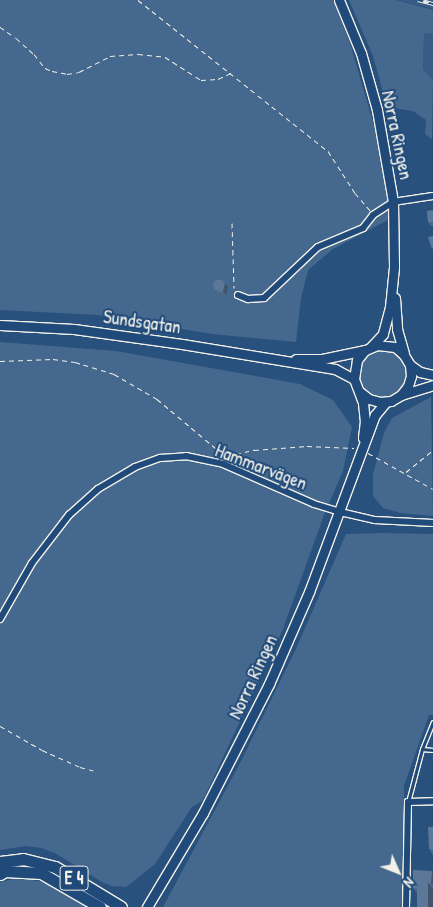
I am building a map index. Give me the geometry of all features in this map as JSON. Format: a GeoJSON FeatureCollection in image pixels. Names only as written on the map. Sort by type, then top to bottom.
{"type":"FeatureCollection","features":[{"type":"Feature","properties":{"kind":"highway","name":"E 4"},"geometry":{"type":"LineString","coordinates":[[0,862],[23,858],[55,867],[121,907]]}},
{"type":"Feature","properties":{"kind":"highway","name":"E 4"},"geometry":{"type":"LineString","coordinates":[[0,874],[5,871],[41,873],[100,907]]}},
{"type":"Feature","properties":{"kind":"main road","name":"Norra Ringen"},"geometry":{"type":"LineString","coordinates":[[339,0],[361,53],[377,110],[394,202],[394,282],[397,330],[404,354]]}},
{"type":"Feature","properties":{"kind":"main road","name":"Norra Ringen"},"geometry":{"type":"LineString","coordinates":[[368,348],[381,338],[386,326],[394,282]]}},
{"type":"Feature","properties":{"kind":"main road","name":"Sundsgatan"},"geometry":{"type":"LineString","coordinates":[[0,325],[74,329],[279,359],[335,370],[354,379]]}},
{"type":"Feature","properties":{"kind":"main road"},"geometry":{"type":"LineString","coordinates":[[433,375],[420,372],[410,365],[404,354],[389,345],[368,348],[357,360],[354,379],[360,392],[375,401],[386,402],[433,385]]}},
{"type":"Feature","properties":{"kind":"main road","name":"Sundsgatan"},"geometry":{"type":"LineString","coordinates":[[279,359],[322,358],[368,348]]}},
{"type":"Feature","properties":{"kind":"main road"},"geometry":{"type":"LineString","coordinates":[[401,395],[410,381],[410,365]]}},
{"type":"Feature","properties":{"kind":"main road","name":"Norra Ringen"},"geometry":{"type":"LineString","coordinates":[[360,392],[365,421],[362,449]]}},
{"type":"Feature","properties":{"kind":"main road","name":"Norra Ringen"},"geometry":{"type":"LineString","coordinates":[[147,907],[207,805],[261,701],[309,592],[375,415],[386,402]]}},
{"type":"Feature","properties":{"kind":"street"},"geometry":{"type":"LineString","coordinates":[[238,295],[248,299],[264,298],[318,247],[363,228],[374,214],[394,202],[433,196]]}},
{"type":"Feature","properties":{"kind":"street","name":"Hammarvägen"},"geometry":{"type":"LineString","coordinates":[[0,619],[32,562],[69,515],[98,489],[135,467],[160,458],[186,456],[222,464],[314,504],[340,512],[375,520],[433,523]]}},
{"type":"Feature","properties":{"kind":"street"},"geometry":{"type":"LineString","coordinates":[[406,907],[408,802],[433,802]]}},
{"type":"Feature","properties":{"kind":"lane"},"geometry":{"type":"LineString","coordinates":[[408,802],[422,749],[433,722]]}},
{"type":"Feature","properties":{"kind":"lane"},"geometry":{"type":"LineString","coordinates":[[422,749],[433,750]]}},
{"type":"Feature","properties":{"kind":"path"},"geometry":{"type":"LineString","coordinates":[[138,0],[328,151],[355,193],[374,214]]}},
{"type":"Feature","properties":{"kind":"path"},"geometry":{"type":"LineString","coordinates":[[0,27],[34,54],[45,68],[52,71],[68,74],[79,72],[110,56],[138,54],[166,57],[201,80],[218,79],[231,73]]}},
{"type":"Feature","properties":{"kind":"path"},"geometry":{"type":"LineString","coordinates":[[232,223],[233,279],[238,295]]}},
{"type":"Feature","properties":{"kind":"path"},"geometry":{"type":"LineString","coordinates":[[0,361],[30,358],[59,360],[114,374],[157,399],[226,457],[238,452],[254,450],[331,446],[362,449],[406,472],[433,489]]}},
{"type":"Feature","properties":{"kind":"path"},"geometry":{"type":"LineString","coordinates":[[406,472],[433,450]]}},
{"type":"Feature","properties":{"kind":"path"},"geometry":{"type":"LineString","coordinates":[[0,726],[42,750],[80,767],[95,771]]}},
{"type":"Feature","properties":{"kind":"shaded area"},"geometry":{"type":"Polygon","coordinates":[[[0,0],[333,0],[350,43],[375,129],[388,205],[388,220],[333,249],[308,270],[301,298],[296,342],[212,334],[97,315],[0,310],[0,0]]]}},
{"type":"Feature","properties":{"kind":"shaded area"},"geometry":{"type":"Polygon","coordinates":[[[349,0],[396,0],[433,10],[433,34],[424,33],[423,69],[433,80],[432,139],[425,134],[426,120],[413,111],[387,107],[373,56],[349,0]]]}},
{"type":"Feature","properties":{"kind":"shaded area"},"geometry":{"type":"Polygon","coordinates":[[[398,0],[433,0],[433,9],[432,9],[398,0]]]}},
{"type":"Feature","properties":{"kind":"shaded area"},"geometry":{"type":"Polygon","coordinates":[[[424,32],[433,34],[433,80],[423,69],[424,32]]]}},
{"type":"Feature","properties":{"kind":"shaded area"},"geometry":{"type":"Polygon","coordinates":[[[0,342],[116,351],[300,384],[333,400],[352,427],[343,471],[324,515],[283,629],[206,794],[202,801],[192,807],[155,864],[126,887],[111,886],[102,882],[55,853],[41,848],[26,846],[0,850],[0,342]]]}},
{"type":"Feature","properties":{"kind":"shaded area"},"geometry":{"type":"Polygon","coordinates":[[[377,350],[387,350],[396,354],[402,360],[406,374],[402,388],[396,394],[387,398],[377,398],[368,394],[362,388],[358,379],[358,369],[362,360],[368,354],[377,350]]]}},
{"type":"Feature","properties":{"kind":"shaded area"},"geometry":{"type":"Polygon","coordinates":[[[431,397],[433,516],[400,513],[383,508],[373,496],[373,474],[384,433],[392,418],[431,397]]]}},
{"type":"Feature","properties":{"kind":"shaded area"},"geometry":{"type":"Polygon","coordinates":[[[346,534],[433,534],[433,715],[429,715],[404,786],[404,907],[163,907],[240,763],[295,651],[346,534]]]}},
{"type":"Feature","properties":{"kind":"shaded area"},"geometry":{"type":"Polygon","coordinates":[[[19,878],[43,882],[87,907],[0,907],[0,882],[19,878]]]}},
{"type":"Feature","properties":{"kind":"building"},"geometry":{"type":"Polygon","coordinates":[[[433,210],[433,222],[428,222],[427,211],[433,210]]]}},
{"type":"Feature","properties":{"kind":"building"},"geometry":{"type":"Polygon","coordinates":[[[433,236],[433,248],[432,249],[428,237],[433,236]]]}},
{"type":"Feature","properties":{"kind":"building"},"geometry":{"type":"Polygon","coordinates":[[[216,280],[222,280],[225,283],[223,291],[219,292],[214,289],[213,283],[216,280]]]}},
{"type":"Feature","properties":{"kind":"building"},"geometry":{"type":"Polygon","coordinates":[[[428,827],[433,827],[433,849],[429,849],[428,827]]]}},
{"type":"Feature","properties":{"kind":"building"},"geometry":{"type":"Polygon","coordinates":[[[413,870],[432,871],[431,883],[428,883],[428,907],[417,907],[417,888],[413,888],[413,870]]]}},
{"type":"Feature","properties":{"kind":"railway"},"geometry":{"type":"LineString","coordinates":[[418,0],[433,4]]}}]}
